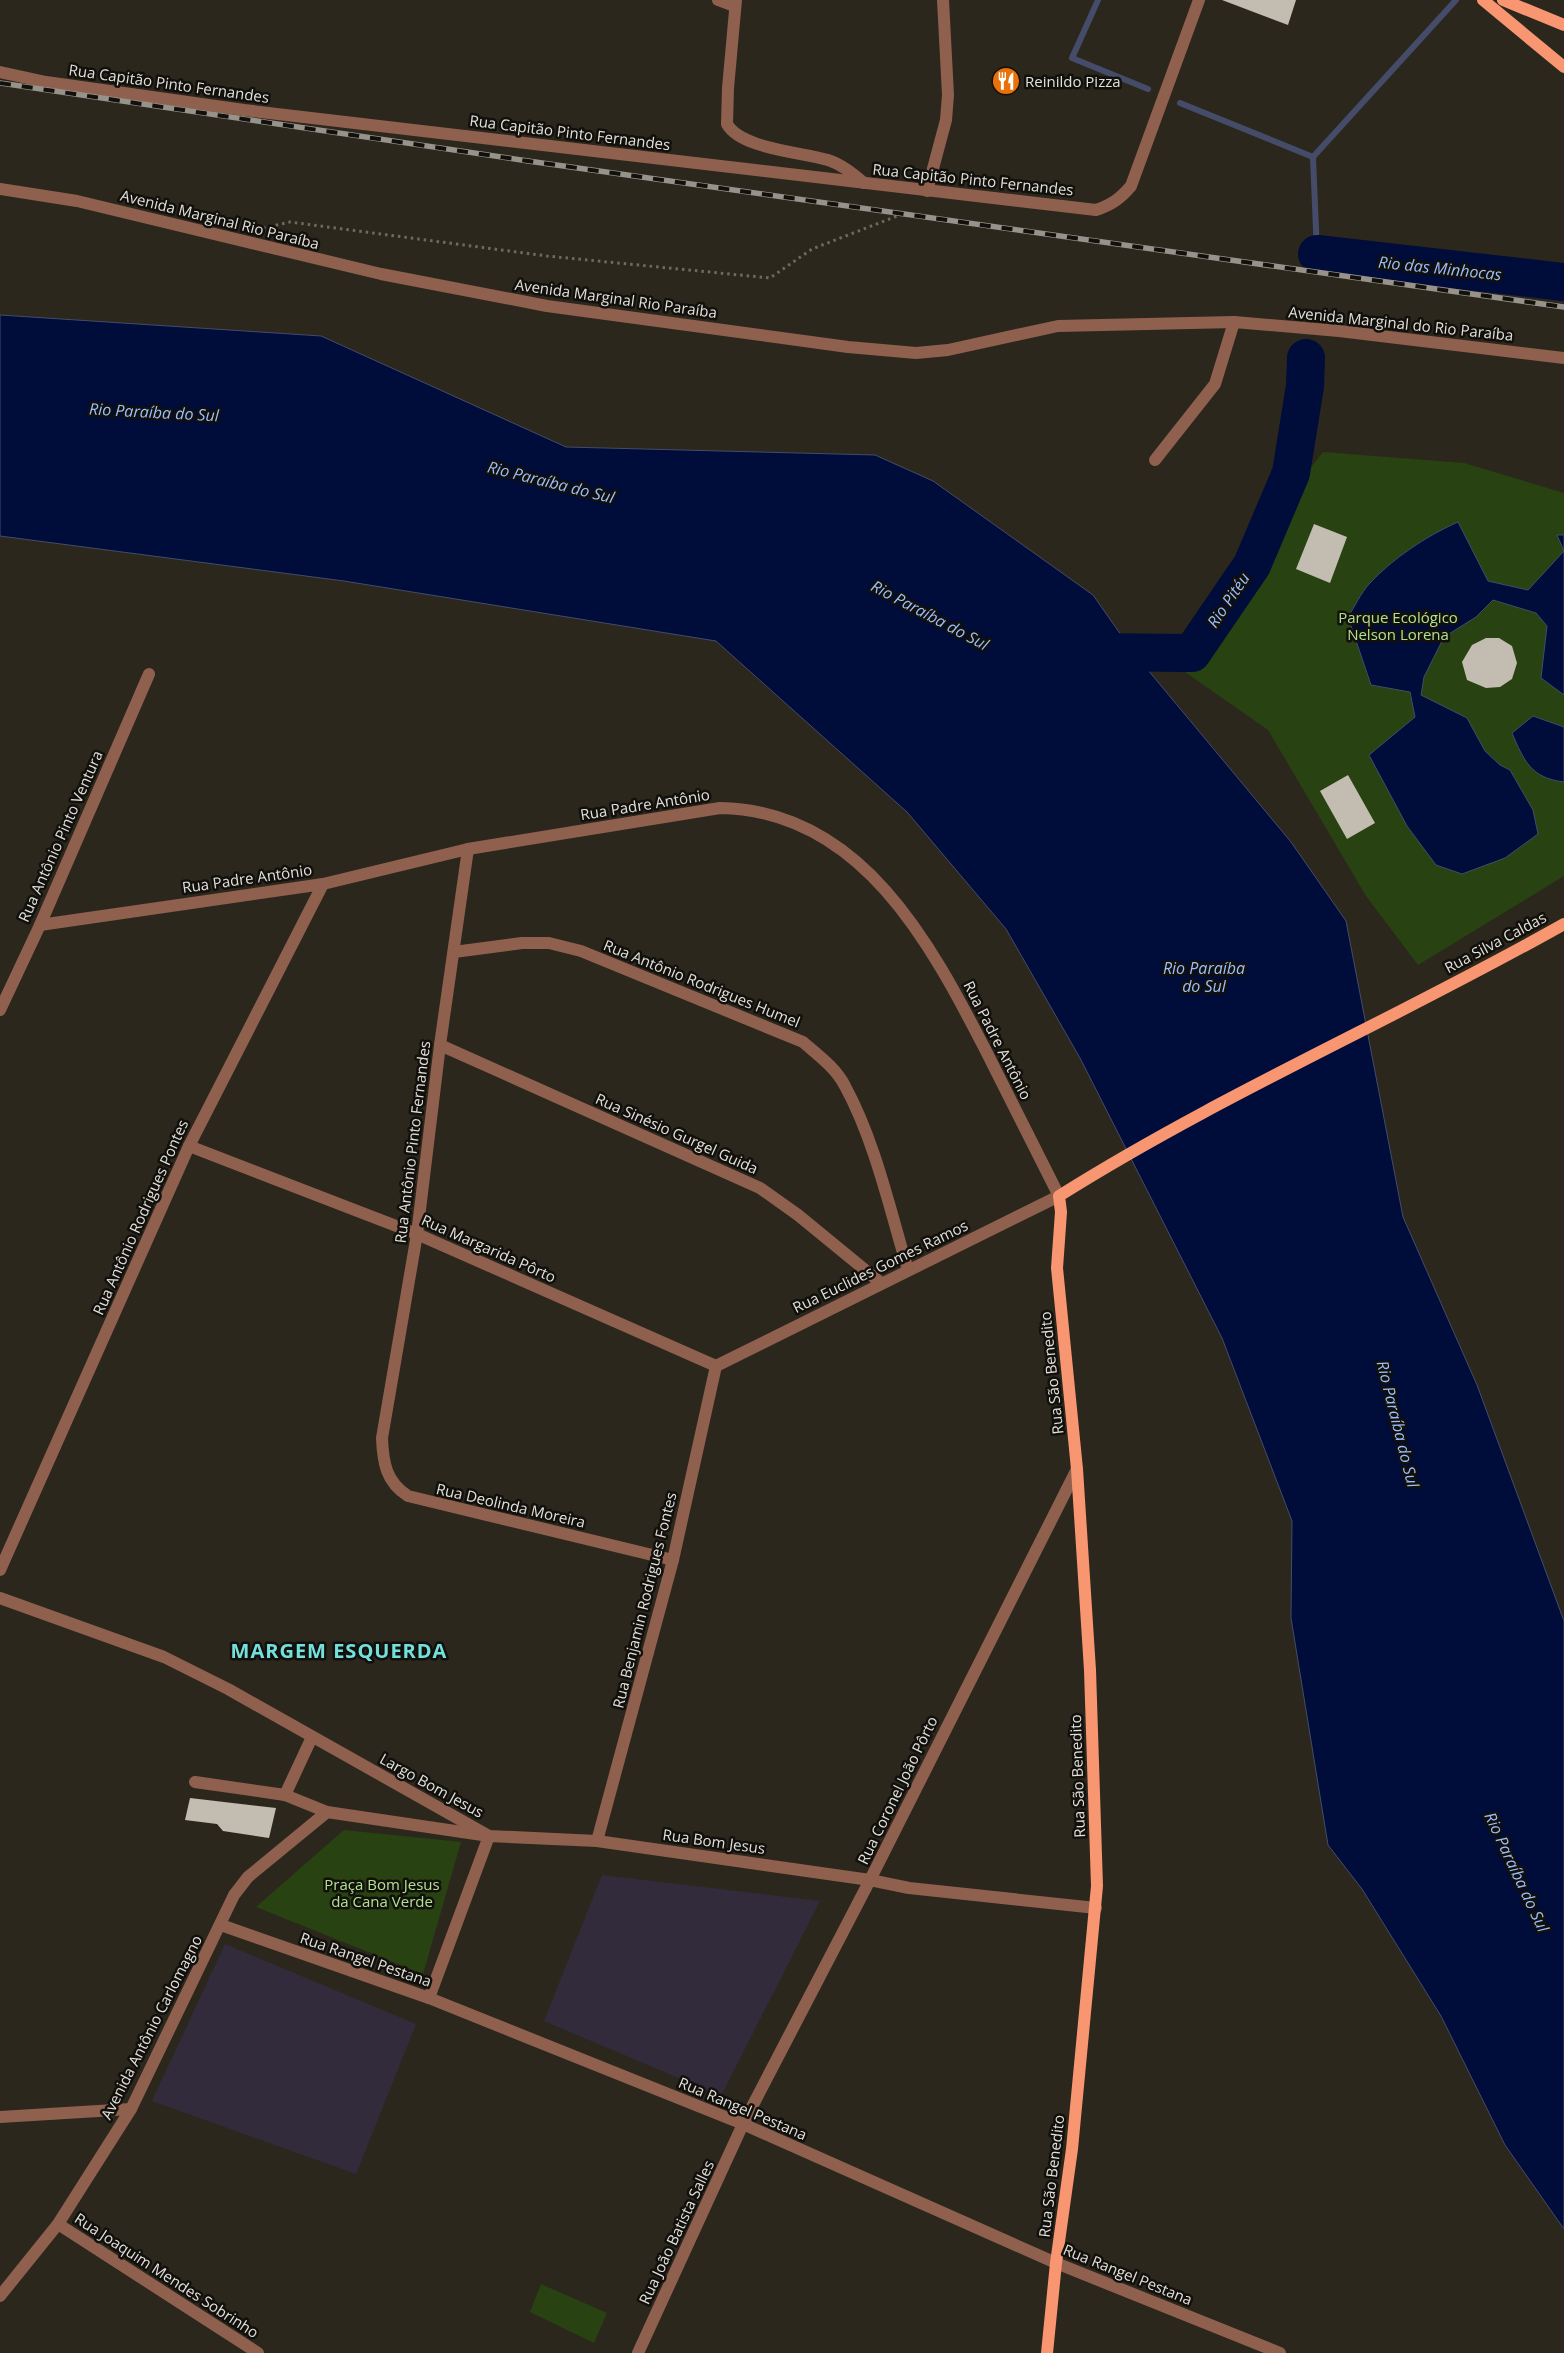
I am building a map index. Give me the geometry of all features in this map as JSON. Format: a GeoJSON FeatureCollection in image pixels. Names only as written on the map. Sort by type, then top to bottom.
{"type":"FeatureCollection","features":[{"type":"Feature","properties":{"kind":"main road"},"geometry":{"type":"LineString","coordinates":[[1483,0],[1564,68]]}},
{"type":"Feature","properties":{"kind":"main road"},"geometry":{"type":"LineString","coordinates":[[1503,0],[1564,25]]}},
{"type":"Feature","properties":{"kind":"main road","name":"Rua Silva Caldas"},"geometry":{"type":"LineString","coordinates":[[1059,1196],[1120,1158],[1564,924]]}},
{"type":"Feature","properties":{"kind":"main road","name":"Rua São Benedito"},"geometry":{"type":"LineString","coordinates":[[1047,2353],[1056,2263],[1072,2149],[1096,1908],[1097,1876],[1090,1670],[1077,1469],[1057,1268],[1061,1212],[1059,1196]]}},
{"type":"Feature","properties":{"kind":"street"},"geometry":{"type":"LineString","coordinates":[[718,0],[735,3],[727,124],[737,135],[757,144],[830,160],[864,183]]}},
{"type":"Feature","properties":{"kind":"street"},"geometry":{"type":"LineString","coordinates":[[928,191],[946,120],[948,95],[943,0]]}},
{"type":"Feature","properties":{"kind":"street","name":"Rua Capitão Pinto Fernandes"},"geometry":{"type":"LineString","coordinates":[[0,72],[46,82],[244,110],[1096,210],[1115,202],[1131,186],[1199,0]]}},
{"type":"Feature","properties":{"kind":"street","name":"Avenida Marginal Rio Paraíba"},"geometry":{"type":"LineString","coordinates":[[0,190],[77,201],[381,274],[537,304],[848,347],[916,353],[948,350],[1058,326],[1234,322]]}},
{"type":"Feature","properties":{"kind":"street"},"geometry":{"type":"LineString","coordinates":[[1156,460],[1216,384],[1234,322]]}},
{"type":"Feature","properties":{"kind":"street","name":"Avenida Marginal do Rio Paraíba"},"geometry":{"type":"LineString","coordinates":[[1234,322],[1564,358]]}},
{"type":"Feature","properties":{"kind":"street","name":"Rua Antônio Pinto Ventura"},"geometry":{"type":"LineString","coordinates":[[0,1010],[40,925],[148,674]]}},
{"type":"Feature","properties":{"kind":"street","name":"Rua Padre Antônio"},"geometry":{"type":"LineString","coordinates":[[40,925],[323,884],[468,849],[720,808],[748,808],[783,818],[805,827],[829,841],[880,882],[948,977],[1059,1196]]}},
{"type":"Feature","properties":{"kind":"street","name":"Rua Antônio Pinto Fernandes"},"geometry":{"type":"LineString","coordinates":[[382,1438],[417,1234],[440,1045],[468,849]]}},
{"type":"Feature","properties":{"kind":"street","name":"Rua Antônio Rodrigues Pontes"},"geometry":{"type":"LineString","coordinates":[[0,1570],[189,1146],[323,884]]}},
{"type":"Feature","properties":{"kind":"street","name":"Rua Antônio Rodrigues Humel"},"geometry":{"type":"LineString","coordinates":[[454,952],[522,943],[549,943],[581,950],[803,1042],[829,1064],[845,1085],[866,1136],[908,1270]]}},
{"type":"Feature","properties":{"kind":"street","name":"Rua Sinésio Gurgel Guida"},"geometry":{"type":"LineString","coordinates":[[440,1045],[760,1188],[798,1215],[881,1283]]}},
{"type":"Feature","properties":{"kind":"street","name":"Rua Margarida Pôrto"},"geometry":{"type":"LineString","coordinates":[[189,1146],[417,1234],[716,1366]]}},
{"type":"Feature","properties":{"kind":"street","name":"Rua Euclides Gomes Ramos"},"geometry":{"type":"LineString","coordinates":[[716,1366],[1059,1196]]}},
{"type":"Feature","properties":{"kind":"street","name":"Rua Benjamin Rodrigues Fontes"},"geometry":{"type":"LineString","coordinates":[[598,1841],[673,1560],[716,1366]]}},
{"type":"Feature","properties":{"kind":"street","name":"Rua Deolinda Moreira"},"geometry":{"type":"LineString","coordinates":[[382,1438],[383,1461],[387,1474],[396,1489],[408,1496],[673,1560]]}},
{"type":"Feature","properties":{"kind":"street","name":"Rua Coronel João Pôrto"},"geometry":{"type":"LineString","coordinates":[[743,2124],[870,1880],[1077,1469]]}},
{"type":"Feature","properties":{"kind":"street","name":"Largo Bom Jesus"},"geometry":{"type":"LineString","coordinates":[[0,1598],[164,1657],[228,1689],[489,1836],[429,1998]]}},
{"type":"Feature","properties":{"kind":"street"},"geometry":{"type":"LineString","coordinates":[[285,1795],[312,1737]]}},
{"type":"Feature","properties":{"kind":"street"},"geometry":{"type":"LineString","coordinates":[[195,1782],[285,1795],[327,1812]]}},
{"type":"Feature","properties":{"kind":"street","name":"Rua Bom Jesus"},"geometry":{"type":"LineString","coordinates":[[327,1812],[489,1836],[598,1841],[870,1880],[909,1888],[1096,1908]]}},
{"type":"Feature","properties":{"kind":"street","name":"Avenida Antônio Carlomagno"},"geometry":{"type":"LineString","coordinates":[[0,2296],[58,2224],[131,2109],[234,1895],[248,1877],[327,1812]]}},
{"type":"Feature","properties":{"kind":"street","name":"Rua Rangel Pestana"},"geometry":{"type":"LineString","coordinates":[[221,1925],[429,1998],[743,2124],[1056,2263],[1280,2353]]}},
{"type":"Feature","properties":{"kind":"street"},"geometry":{"type":"LineString","coordinates":[[0,2117],[131,2109]]}},
{"type":"Feature","properties":{"kind":"street","name":"Rua João Batista Salles"},"geometry":{"type":"LineString","coordinates":[[638,2353],[743,2124]]}},
{"type":"Feature","properties":{"kind":"street","name":"Rua Joaquim Mendes Sobrinho"},"geometry":{"type":"LineString","coordinates":[[58,2224],[258,2353]]}},
{"type":"Feature","properties":{"kind":"path"},"geometry":{"type":"LineString","coordinates":[[256,230],[290,222],[548,256],[770,278],[812,248],[905,213]]}},
{"type":"Feature","properties":{"kind":"shaded area"},"geometry":{"type":"Polygon","coordinates":[[[602,1875],[820,1901],[721,2096],[544,2021],[602,1875]]]}},
{"type":"Feature","properties":{"kind":"shaded area"},"geometry":{"type":"Polygon","coordinates":[[[225,1944],[416,2024],[356,2174],[152,2101],[225,1944]]]}},
{"type":"Feature","properties":{"kind":"green space","name":"Parque Ecológico Nelson Lorena"},"geometry":{"type":"Polygon","coordinates":[[[1323,452],[1464,463],[1564,493],[1564,876],[1418,965],[1366,896],[1268,730],[1185,672],[1229,599],[1253,542],[1323,452]]]}},
{"type":"Feature","properties":{"kind":"green space","name":"Praça Bom Jesus da Cana Verde"},"geometry":{"type":"Polygon","coordinates":[[[344,1830],[461,1842],[423,1974],[256,1907],[344,1830]]]}},
{"type":"Feature","properties":{"kind":"green space"},"geometry":{"type":"Polygon","coordinates":[[[541,2284],[607,2313],[594,2343],[530,2312],[541,2284]]]}},
{"type":"Feature","properties":{"kind":"water","name":"Rio Paraíba do Sul"},"geometry":{"type":"Polygon","coordinates":[[[0,315],[321,336],[566,447],[875,455],[933,481],[1093,595],[1133,652],[1291,842],[1346,921],[1403,1217],[1477,1385],[1564,1621],[1564,2229],[1505,2145],[1441,2016],[1362,1889],[1328,1845],[1291,1618],[1292,1521],[1222,1338],[1080,1058],[1006,929],[907,812],[716,641],[344,581],[0,536],[0,315]]]}},
{"type":"Feature","properties":{"kind":"water"},"geometry":{"type":"Polygon","coordinates":[[[1458,522],[1488,581],[1528,590],[1564,551],[1564,695],[1541,678],[1547,626],[1536,613],[1493,600],[1476,617],[1444,637],[1424,677],[1421,695],[1467,718],[1485,751],[1500,765],[1510,770],[1533,810],[1538,834],[1505,858],[1462,874],[1436,865],[1407,826],[1369,755],[1415,717],[1410,692],[1371,685],[1348,617],[1366,588],[1388,566],[1422,541],[1458,522]]]}},
{"type":"Feature","properties":{"kind":"water"},"geometry":{"type":"Polygon","coordinates":[[[1557,535],[1564,535],[1564,551],[1557,535]]]}},
{"type":"Feature","properties":{"kind":"water"},"geometry":{"type":"Polygon","coordinates":[[[1533,716],[1564,727],[1564,782],[1544,777],[1536,772],[1525,760],[1516,743],[1512,733],[1533,716]]]}},
{"type":"Feature","properties":{"kind":"building"},"geometry":{"type":"Polygon","coordinates":[[[1222,0],[1296,0],[1288,25],[1222,0]]]}},
{"type":"Feature","properties":{"kind":"building"},"geometry":{"type":"Polygon","coordinates":[[[1314,524],[1347,537],[1330,583],[1296,569],[1314,524]]]}},
{"type":"Feature","properties":{"kind":"building"},"geometry":{"type":"Polygon","coordinates":[[[1486,638],[1499,638],[1512,646],[1517,663],[1512,679],[1500,687],[1486,688],[1467,680],[1462,662],[1472,645],[1486,638]]]}},
{"type":"Feature","properties":{"kind":"building"},"geometry":{"type":"Polygon","coordinates":[[[1348,775],[1375,823],[1347,839],[1320,791],[1348,775]]]}},
{"type":"Feature","properties":{"kind":"building"},"geometry":{"type":"Polygon","coordinates":[[[190,1798],[276,1808],[269,1838],[223,1831],[217,1824],[185,1820],[190,1798]]]}},
{"type":"Feature","properties":{"kind":"waterway"},"geometry":{"type":"LineString","coordinates":[[1098,0],[1072,58],[1148,89]]}},
{"type":"Feature","properties":{"kind":"waterway"},"geometry":{"type":"LineString","coordinates":[[1317,254],[1313,157],[1456,0]]}},
{"type":"Feature","properties":{"kind":"waterway"},"geometry":{"type":"LineString","coordinates":[[1180,103],[1313,157]]}},
{"type":"Feature","properties":{"kind":"waterway","name":"Rio das Minhocas"},"geometry":{"type":"LineString","coordinates":[[1317,254],[1564,282]]}},
{"type":"Feature","properties":{"kind":"waterway","name":"Rio Pitéu"},"geometry":{"type":"LineString","coordinates":[[1082,652],[1192,653],[1252,565],[1291,473],[1305,386],[1306,358]]}},
{"type":"Feature","properties":{"kind":"railway"},"geometry":{"type":"LineString","coordinates":[[0,83],[528,161],[1564,307]]}},
{"type":"Feature","properties":{"kind":"place","name":"Reinildo Pizza"},"geometry":{"type":"Point","coordinates":[1006,81]}},
{"type":"Feature","properties":{"kind":"district","name":"MARGEM ESQUERDA"},"geometry":{"type":"Point","coordinates":[339,1650]}}]}
